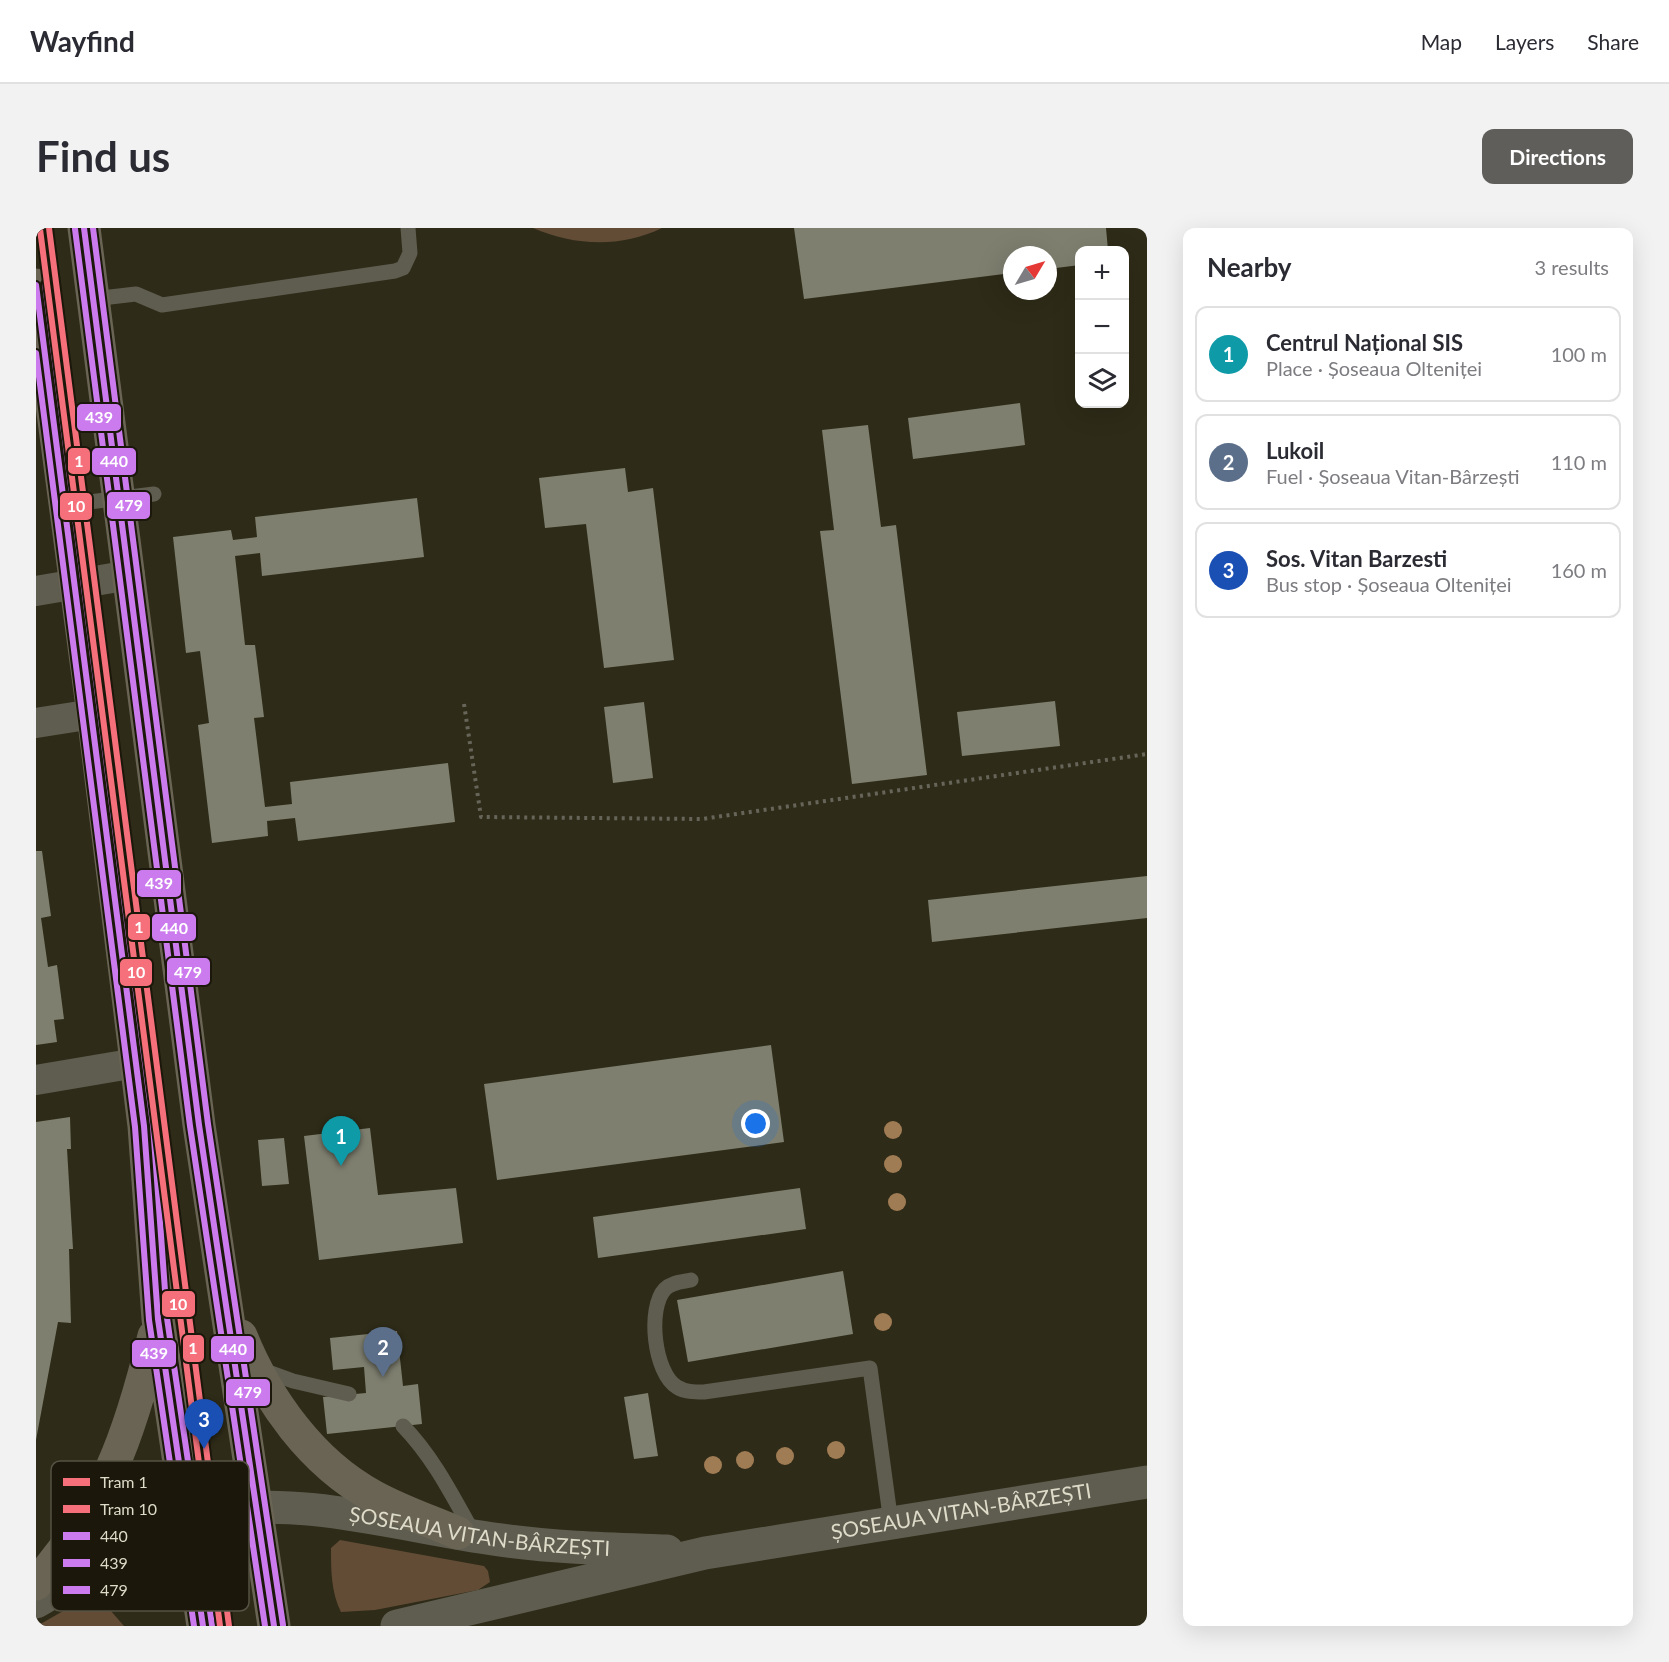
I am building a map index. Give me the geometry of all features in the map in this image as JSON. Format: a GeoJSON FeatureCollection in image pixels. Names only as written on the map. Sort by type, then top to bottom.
{"type":"FeatureCollection","features":[{"type":"Feature","properties":{"kind":"main road"},"geometry":{"type":"LineString","coordinates":[[84,228],[199,1125],[274,1626]]}},
{"type":"Feature","properties":{"kind":"main road"},"geometry":{"type":"LineString","coordinates":[[36,285],[93,714],[136,1063],[153,1229],[158,1319],[178,1461]]}},
{"type":"Feature","properties":{"kind":"main road"},"geometry":{"type":"LineString","coordinates":[[223,1283],[253,1366],[299,1433],[344,1477],[373,1496],[467,1534]]}},
{"type":"Feature","properties":{"kind":"main road"},"geometry":{"type":"LineString","coordinates":[[117,1461],[132,1419],[158,1319]]}},
{"type":"Feature","properties":{"kind":"main road","name":"ȘOSEAUA VITAN-BÂRZEȘTI"},"geometry":{"type":"LineString","coordinates":[[397,1626],[705,1552],[1147,1482]]}},
{"type":"Feature","properties":{"kind":"main road","name":"ȘOSEAUA VITAN-BÂRZEȘTI"},"geometry":{"type":"LineString","coordinates":[[249,1508],[310,1510],[562,1546],[705,1552]]}},
{"type":"Feature","properties":{"kind":"main road"},"geometry":{"type":"LineString","coordinates":[[36,1584],[51,1567]]}},
{"type":"Feature","properties":{"kind":"main road","name":"ȘOSEAUA VITAN-BÂRZEȘTI"},"geometry":{"type":"LineString","coordinates":[[36,1602],[51,1593]]}},
{"type":"Feature","properties":{"kind":"main road"},"geometry":{"type":"LineString","coordinates":[[201,1611],[203,1626]]}},
{"type":"Feature","properties":{"kind":"street"},"geometry":{"type":"LineString","coordinates":[[36,591],[130,575]]}},
{"type":"Feature","properties":{"kind":"street"},"geometry":{"type":"LineString","coordinates":[[36,723],[93,714]]}},
{"type":"Feature","properties":{"kind":"street"},"geometry":{"type":"LineString","coordinates":[[36,1080],[136,1063]]}},
{"type":"Feature","properties":{"kind":"lane"},"geometry":{"type":"LineString","coordinates":[[93,299],[136,294],[162,305],[395,272],[403,268],[410,253],[408,228]]}},
{"type":"Feature","properties":{"kind":"lane"},"geometry":{"type":"LineString","coordinates":[[66,505],[154,494]]}},
{"type":"Feature","properties":{"kind":"lane"},"geometry":{"type":"LineString","coordinates":[[691,1280],[672,1284],[664,1291],[657,1302],[654,1316],[660,1359],[666,1376],[675,1386],[687,1392],[704,1392],[870,1368],[891,1523]]}},
{"type":"Feature","properties":{"kind":"lane"},"geometry":{"type":"LineString","coordinates":[[253,1366],[293,1381],[349,1394]]}},
{"type":"Feature","properties":{"kind":"lane"},"geometry":{"type":"LineString","coordinates":[[403,1426],[421,1445],[441,1475],[467,1534]]}},
{"type":"Feature","properties":{"kind":"path"},"geometry":{"type":"LineString","coordinates":[[464,704],[481,817],[702,819],[1147,754]]}},
{"type":"Feature","properties":{"kind":"shaded area"},"geometry":{"type":"Polygon","coordinates":[[[533,228],[662,228],[630,239],[598,242],[565,238],[533,228]]]}},
{"type":"Feature","properties":{"kind":"shaded area"},"geometry":{"type":"Polygon","coordinates":[[[340,1540],[484,1566],[488,1571],[490,1582],[478,1590],[375,1610],[341,1612],[333,1589],[331,1556],[331,1548],[340,1540]]]}},
{"type":"Feature","properties":{"kind":"shaded area"},"geometry":{"type":"Polygon","coordinates":[[[63,1611],[111,1611],[124,1626],[37,1626],[63,1611]]]}},
{"type":"Feature","properties":{"kind":"building"},"geometry":{"type":"Polygon","coordinates":[[[794,228],[1106,228],[1108,246],[1075,246],[1075,266],[1057,268],[1057,246],[1003,246],[1003,274],[804,299],[794,228]]]}},
{"type":"Feature","properties":{"kind":"building"},"geometry":{"type":"Polygon","coordinates":[[[1020,403],[1025,445],[913,459],[908,418],[1020,403]]]}},
{"type":"Feature","properties":{"kind":"building"},"geometry":{"type":"Polygon","coordinates":[[[868,425],[881,527],[896,525],[927,775],[852,784],[820,531],[834,530],[822,430],[868,425]]]}},
{"type":"Feature","properties":{"kind":"building"},"geometry":{"type":"Polygon","coordinates":[[[625,468],[628,492],[653,488],[674,660],[604,668],[586,524],[545,528],[539,478],[625,468]]]}},
{"type":"Feature","properties":{"kind":"building"},"geometry":{"type":"Polygon","coordinates":[[[417,498],[424,557],[262,576],[260,553],[235,556],[245,645],[255,645],[264,717],[254,718],[265,807],[292,804],[290,782],[448,763],[455,822],[298,841],[295,818],[267,821],[268,836],[212,843],[198,725],[209,723],[200,651],[186,653],[173,537],[231,530],[233,540],[257,537],[255,517],[417,498]]]}},
{"type":"Feature","properties":{"kind":"building"},"geometry":{"type":"Polygon","coordinates":[[[1055,701],[1060,746],[962,756],[957,712],[1055,701]]]}},
{"type":"Feature","properties":{"kind":"building"},"geometry":{"type":"Polygon","coordinates":[[[644,702],[653,778],[613,783],[604,707],[644,702]]]}},
{"type":"Feature","properties":{"kind":"building"},"geometry":{"type":"Polygon","coordinates":[[[36,851],[42,851],[51,916],[41,918],[48,967],[57,965],[64,1019],[54,1020],[57,1042],[36,1045],[36,851]]]}},
{"type":"Feature","properties":{"kind":"building"},"geometry":{"type":"Polygon","coordinates":[[[1147,876],[1147,918],[932,942],[928,900],[1147,876]]]}},
{"type":"Feature","properties":{"kind":"building"},"geometry":{"type":"Polygon","coordinates":[[[771,1045],[784,1142],[497,1180],[484,1084],[771,1045]]]}},
{"type":"Feature","properties":{"kind":"building"},"geometry":{"type":"Polygon","coordinates":[[[70,1117],[71,1149],[67,1149],[73,1249],[69,1249],[71,1323],[58,1322],[36,1440],[36,1122],[70,1117]]]}},
{"type":"Feature","properties":{"kind":"building"},"geometry":{"type":"Polygon","coordinates":[[[370,1128],[378,1195],[456,1188],[463,1243],[319,1260],[304,1136],[370,1128]]]}},
{"type":"Feature","properties":{"kind":"building"},"geometry":{"type":"Polygon","coordinates":[[[284,1138],[289,1184],[262,1186],[258,1140],[284,1138]]]}},
{"type":"Feature","properties":{"kind":"building"},"geometry":{"type":"Polygon","coordinates":[[[800,1188],[806,1229],[598,1258],[593,1217],[800,1188]]]}},
{"type":"Feature","properties":{"kind":"building"},"geometry":{"type":"Polygon","coordinates":[[[843,1271],[853,1334],[688,1362],[677,1300],[843,1271]]]}},
{"type":"Feature","properties":{"kind":"building"},"geometry":{"type":"Polygon","coordinates":[[[397,1331],[403,1386],[418,1384],[422,1424],[327,1434],[323,1397],[366,1393],[364,1367],[333,1370],[330,1338],[397,1331]]]}},
{"type":"Feature","properties":{"kind":"building"},"geometry":{"type":"Polygon","coordinates":[[[648,1393],[658,1456],[634,1459],[624,1397],[648,1393]]]}},
{"type":"Feature","properties":{"kind":"tram line","name":"1"},"geometry":{"type":"LineString","coordinates":[[49,228],[208,1461]]}},
{"type":"Feature","properties":{"kind":"tram line","name":"10"},"geometry":{"type":"LineString","coordinates":[[40,229],[199,1461]]}},
{"type":"Feature","properties":{"kind":"tram line","name":"10"},"geometry":{"type":"LineString","coordinates":[[218,1611],[220,1626]]}},
{"type":"Feature","properties":{"kind":"tram line","name":"1"},"geometry":{"type":"LineString","coordinates":[[227,1611],[229,1626]]}},
{"type":"Feature","properties":{"kind":"transit line","name":"440"},"geometry":{"type":"LineString","coordinates":[[84,228],[199,1125],[274,1626]]}},
{"type":"Feature","properties":{"kind":"transit line","name":"479"},"geometry":{"type":"LineString","coordinates":[[93,228],[208,1124],[283,1625]]}},
{"type":"Feature","properties":{"kind":"transit line","name":"439"},"geometry":{"type":"LineString","coordinates":[[75,229],[190,1126],[240,1461]]}},
{"type":"Feature","properties":{"kind":"transit line","name":"479"},"geometry":{"type":"LineString","coordinates":[[45,284],[153,1125],[167,1318],[188,1461]]}},
{"type":"Feature","properties":{"kind":"transit line","name":"440"},"geometry":{"type":"LineString","coordinates":[[36,285],[144,1126],[158,1319],[179,1461]]}},
{"type":"Feature","properties":{"kind":"transit line","name":"439"},"geometry":{"type":"LineString","coordinates":[[36,353],[135,1127],[149,1320],[170,1461]]}},
{"type":"Feature","properties":{"kind":"transit line","name":"439"},"geometry":{"type":"LineString","coordinates":[[249,1519],[265,1626]]}},
{"type":"Feature","properties":{"kind":"transit line","name":"439"},"geometry":{"type":"LineString","coordinates":[[192,1611],[194,1626]]}},
{"type":"Feature","properties":{"kind":"transit line","name":"440"},"geometry":{"type":"LineString","coordinates":[[201,1611],[203,1626]]}},
{"type":"Feature","properties":{"kind":"transit line","name":"479"},"geometry":{"type":"LineString","coordinates":[[210,1611],[212,1625]]}},
{"type":"Feature","properties":{"kind":"place","name":"Centrul Național SIS"},"geometry":{"type":"Point","coordinates":[341,1166]}},
{"type":"Feature","properties":{"kind":"place","name":"Lukoil"},"geometry":{"type":"Point","coordinates":[383,1377]}},
{"type":"Feature","properties":{"kind":"place","name":"Sos. Vitan Barzesti"},"geometry":{"type":"Point","coordinates":[204,1449]}}]}
